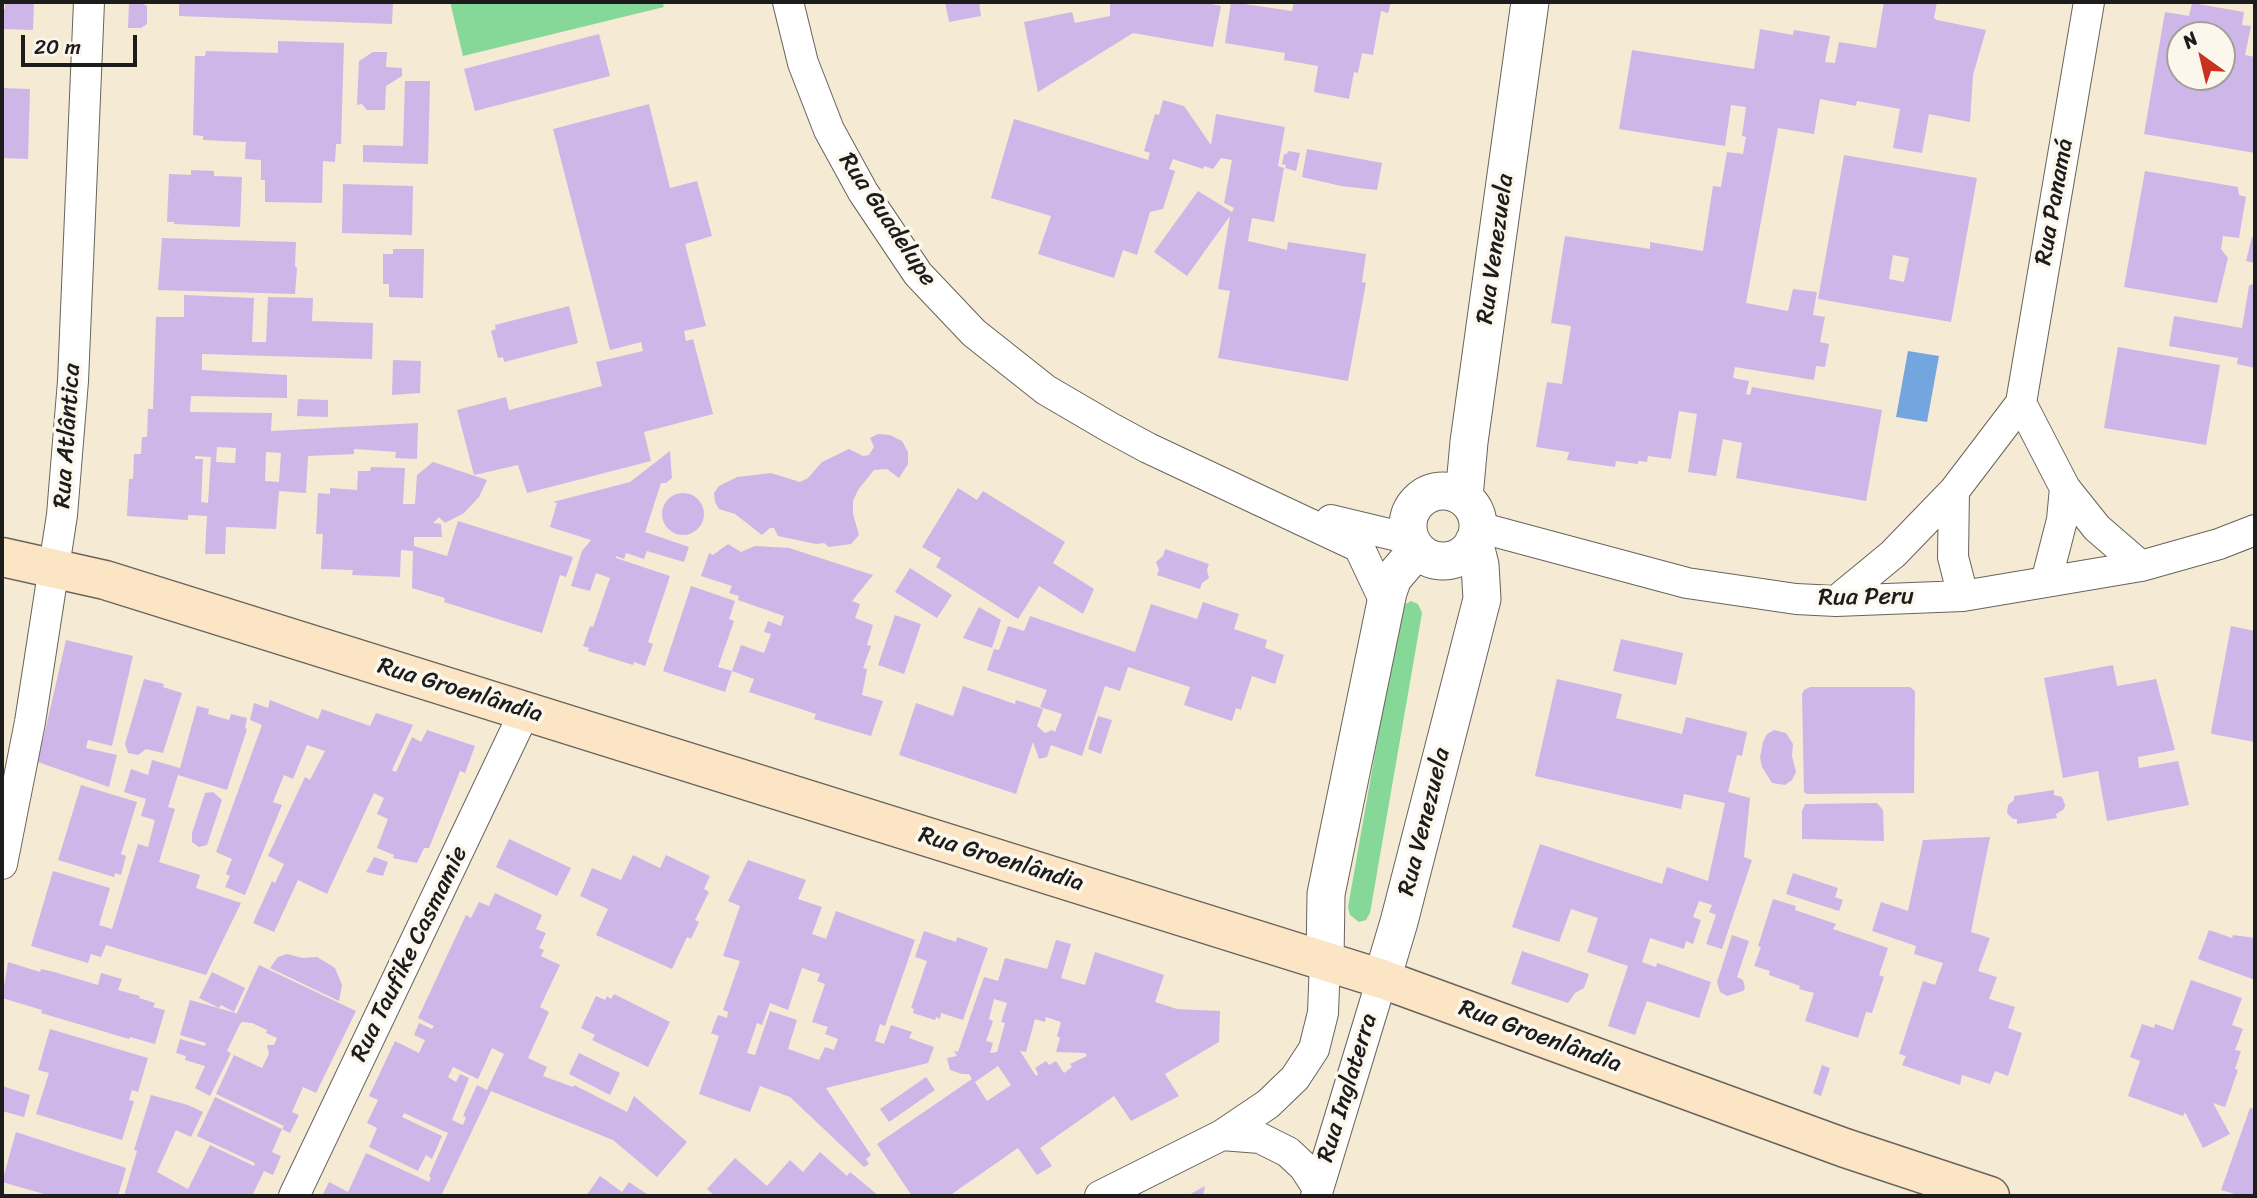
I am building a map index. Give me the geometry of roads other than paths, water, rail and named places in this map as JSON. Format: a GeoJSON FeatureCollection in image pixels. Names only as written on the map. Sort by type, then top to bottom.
{"type":"FeatureCollection","features":[{"type":"Feature","properties":{"kind":"main road","name":"Rua Groenlândia"},"geometry":{"type":"LineString","coordinates":[[2,557],[105,580],[1382,979],[1845,1148],[1990,1196]]}},
{"type":"Feature","properties":{"kind":"street","name":"Rua Atlântica"},"geometry":{"type":"LineString","coordinates":[[2,864],[30,722],[62,515],[73,381],[89,2]]}},
{"type":"Feature","properties":{"kind":"street","name":"Rua Guadelupe"},"geometry":{"type":"LineString","coordinates":[[788,2],[803,63],[829,130],[863,192],[918,274],[974,333],[1046,390],[1111,428],[1147,448],[1359,547],[1386,604]]}},
{"type":"Feature","properties":{"kind":"street","name":"Rua Venezuela"},"geometry":{"type":"LineString","coordinates":[[1382,979],[1482,599],[1480,565],[1472,522],[1469,442],[1530,2]]}},
{"type":"Feature","properties":{"kind":"street","name":"Rua Panamá"},"geometry":{"type":"LineString","coordinates":[[1836,601],[1893,554],[1954,491],[2021,403],[2089,2]]}},
{"type":"Feature","properties":{"kind":"street"},"geometry":{"type":"LineString","coordinates":[[2021,403],[2065,488],[2097,528],[2141,566]]}},
{"type":"Feature","properties":{"kind":"street"},"geometry":{"type":"LineString","coordinates":[[2046,582],[2062,520],[2065,488]]}},
{"type":"Feature","properties":{"kind":"street"},"geometry":{"type":"LineString","coordinates":[[1447,491],[1472,522],[1466,552],[1457,559],[1433,560],[1414,544],[1408,519],[1411,511],[1421,498],[1447,491]]}},
{"type":"Feature","properties":{"kind":"street"},"geometry":{"type":"LineString","coordinates":[[1954,491],[1953,557],[1964,596]]}},
{"type":"Feature","properties":{"kind":"street","name":"Rua Guadelupe"},"geometry":{"type":"LineString","coordinates":[[1277,507],[1414,544]]}},
{"type":"Feature","properties":{"kind":"street","name":"Rua Peru"},"geometry":{"type":"LineString","coordinates":[[1472,522],[1687,583],[1796,599],[1836,601],[1964,596],[2141,566],[2219,544],[2255,530]]}},
{"type":"Feature","properties":{"kind":"street"},"geometry":{"type":"LineString","coordinates":[[1100,1196],[1222,1135],[1268,1104],[1295,1078],[1314,1049],[1323,1013],[1326,894],[1386,604],[1393,578],[1414,544]]}},
{"type":"Feature","properties":{"kind":"street","name":"Rua Taufike Casmamie"},"geometry":{"type":"LineString","coordinates":[[294,1196],[526,711]]}},
{"type":"Feature","properties":{"kind":"street","name":"Rua Inglaterra"},"geometry":{"type":"LineString","coordinates":[[1316,1192],[1382,979]]}},
{"type":"Feature","properties":{"kind":"street"},"geometry":{"type":"LineString","coordinates":[[1222,1135],[1261,1138],[1288,1152],[1304,1167],[1316,1192]]}},
{"type":"Feature","properties":{"kind":"water"},"geometry":{"type":"Polygon","coordinates":[[[1908,351],[1939,356],[1927,422],[1896,417],[1908,351]]]}}]}
